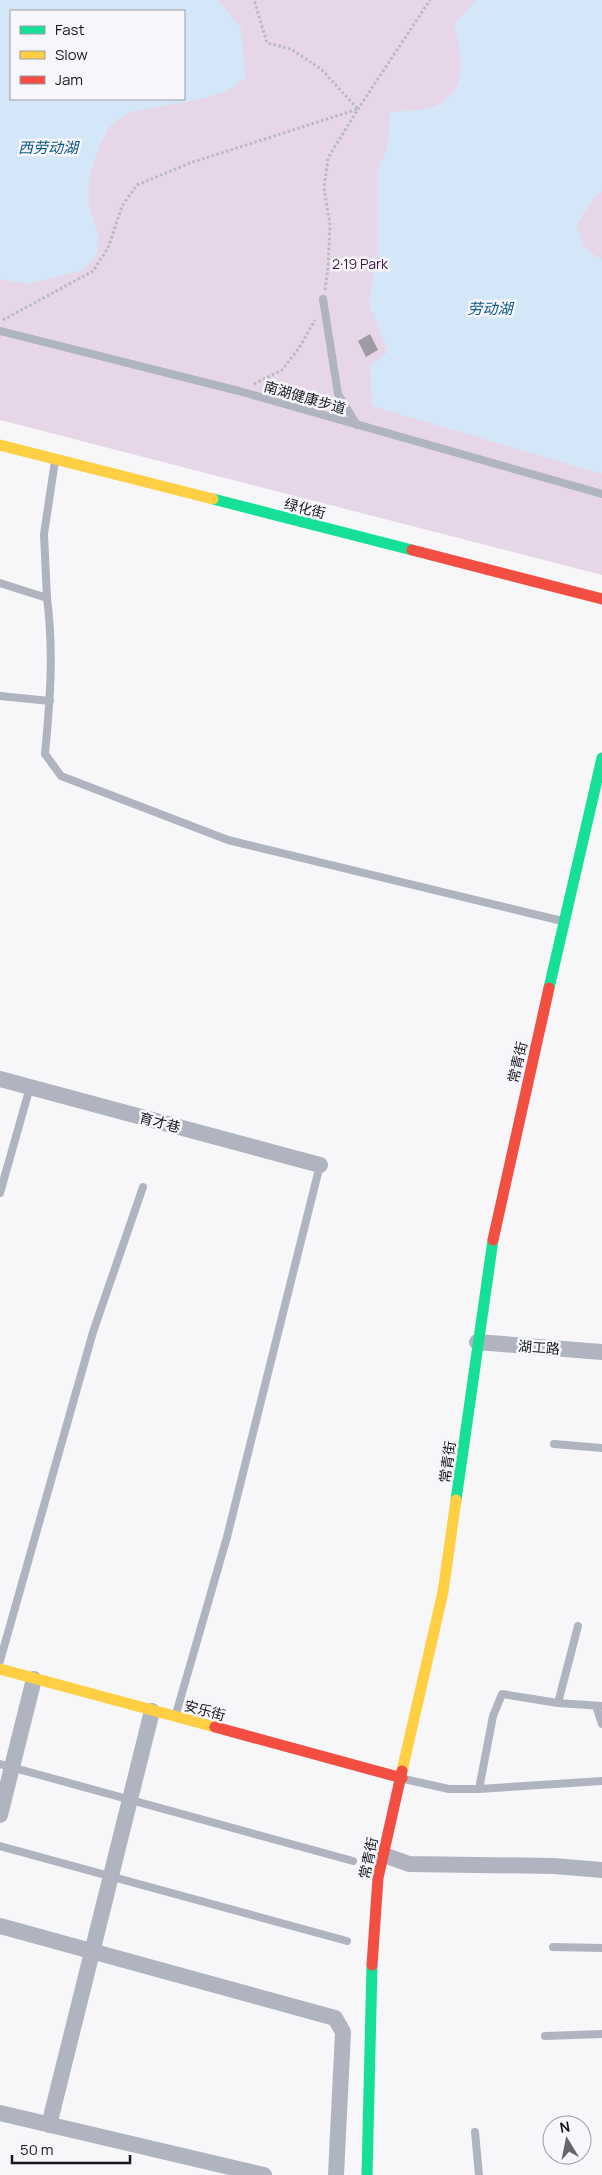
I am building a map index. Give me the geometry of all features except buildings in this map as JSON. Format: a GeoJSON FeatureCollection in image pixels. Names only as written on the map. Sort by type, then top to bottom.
{"type":"FeatureCollection","features":[{"type":"Feature","properties":{"kind":"street","name":"绿化街"},"geometry":{"type":"LineString","coordinates":[[0,446],[602,599]]}},
{"type":"Feature","properties":{"kind":"street","name":"常青街"},"geometry":{"type":"LineString","coordinates":[[367,2175],[372,1955],[378,1878],[443,1592],[494,1231],[602,758]]}},
{"type":"Feature","properties":{"kind":"street","name":"育才巷"},"geometry":{"type":"LineString","coordinates":[[0,1078],[320,1165]]}},
{"type":"Feature","properties":{"kind":"street","name":"湖工路"},"geometry":{"type":"LineString","coordinates":[[477,1342],[602,1352]]}},
{"type":"Feature","properties":{"kind":"street","name":"安乐街"},"geometry":{"type":"LineString","coordinates":[[0,1669],[402,1778]]}},
{"type":"Feature","properties":{"kind":"street"},"geometry":{"type":"LineString","coordinates":[[0,1815],[6,1766],[34,1679]]}},
{"type":"Feature","properties":{"kind":"street"},"geometry":{"type":"LineString","coordinates":[[49,2124],[152,1711]]}},
{"type":"Feature","properties":{"kind":"street"},"geometry":{"type":"LineString","coordinates":[[384,1855],[409,1864],[554,1866],[602,1870]]}},
{"type":"Feature","properties":{"kind":"street"},"geometry":{"type":"LineString","coordinates":[[0,1926],[335,2018],[343,2032],[336,2175]]}},
{"type":"Feature","properties":{"kind":"street"},"geometry":{"type":"LineString","coordinates":[[0,2113],[264,2175]]}},
{"type":"Feature","properties":{"kind":"lane"},"geometry":{"type":"LineString","coordinates":[[323,299],[338,394],[357,425]]}},
{"type":"Feature","properties":{"kind":"lane","name":"南湖健康步道"},"geometry":{"type":"LineString","coordinates":[[0,331],[239,391],[602,494]]}},
{"type":"Feature","properties":{"kind":"lane"},"geometry":{"type":"LineString","coordinates":[[56,460],[44,534],[47,598],[52,634],[50,701],[44,754],[60,776],[228,840],[564,921]]}},
{"type":"Feature","properties":{"kind":"lane"},"geometry":{"type":"LineString","coordinates":[[0,584],[47,598]]}},
{"type":"Feature","properties":{"kind":"lane"},"geometry":{"type":"LineString","coordinates":[[0,696],[50,701]]}},
{"type":"Feature","properties":{"kind":"lane"},"geometry":{"type":"LineString","coordinates":[[0,1193],[30,1087]]}},
{"type":"Feature","properties":{"kind":"lane"},"geometry":{"type":"LineString","coordinates":[[175,1717],[226,1537],[320,1165]]}},
{"type":"Feature","properties":{"kind":"lane"},"geometry":{"type":"LineString","coordinates":[[0,1661],[93,1332],[143,1187]]}},
{"type":"Feature","properties":{"kind":"lane"},"geometry":{"type":"LineString","coordinates":[[554,1444],[602,1448]]}},
{"type":"Feature","properties":{"kind":"lane"},"geometry":{"type":"LineString","coordinates":[[558,1703],[578,1626]]}},
{"type":"Feature","properties":{"kind":"lane"},"geometry":{"type":"LineString","coordinates":[[479,1789],[493,1716],[502,1694],[558,1703],[599,1706],[602,1724]]}},
{"type":"Feature","properties":{"kind":"lane"},"geometry":{"type":"LineString","coordinates":[[6,1766],[353,1861]]}},
{"type":"Feature","properties":{"kind":"lane"},"geometry":{"type":"LineString","coordinates":[[402,1778],[449,1789],[479,1789],[602,1781]]}},
{"type":"Feature","properties":{"kind":"lane"},"geometry":{"type":"LineString","coordinates":[[0,1846],[347,1941]]}},
{"type":"Feature","properties":{"kind":"lane"},"geometry":{"type":"LineString","coordinates":[[553,1947],[602,1948]]}},
{"type":"Feature","properties":{"kind":"lane"},"geometry":{"type":"LineString","coordinates":[[546,2036],[602,2034]]}},
{"type":"Feature","properties":{"kind":"lane"},"geometry":{"type":"LineString","coordinates":[[475,2132],[479,2175]]}},
{"type":"Feature","properties":{"kind":"path"},"geometry":{"type":"LineString","coordinates":[[254,0],[267,43],[291,48],[321,69],[358,109]]}},
{"type":"Feature","properties":{"kind":"path"},"geometry":{"type":"LineString","coordinates":[[239,391],[282,370],[300,348],[314,324],[323,299],[328,268],[330,225],[324,188],[328,158],[430,0]]}},
{"type":"Feature","properties":{"kind":"path"},"geometry":{"type":"LineString","coordinates":[[0,322],[93,271],[108,248],[122,206],[137,184],[190,162],[358,109]]}},
{"type":"Feature","properties":{"kind":"green space","name":"2·19 Park"},"geometry":{"type":"Polygon","coordinates":[[[0,0],[602,0],[602,575],[0,420],[0,0]]]}},
{"type":"Feature","properties":{"kind":"water","name":"西劳动湖"},"geometry":{"type":"Polygon","coordinates":[[[0,0],[218,0],[241,28],[245,79],[229,90],[207,98],[130,112],[110,126],[99,147],[89,178],[89,207],[99,237],[96,257],[82,270],[29,284],[0,279],[0,0]]]}},
{"type":"Feature","properties":{"kind":"water","name":"劳动湖"},"geometry":{"type":"Polygon","coordinates":[[[476,0],[602,0],[602,191],[593,199],[577,224],[583,247],[602,260],[602,474],[372,406],[370,365],[388,352],[369,304],[378,246],[378,170],[388,145],[390,112],[424,109],[439,104],[449,97],[456,88],[461,64],[454,25],[476,0]]]}},
{"type":"Feature","properties":{"kind":"traffic: fast"},"geometry":{"type":"LineString","coordinates":[[213,499],[412,550]]}},
{"type":"Feature","properties":{"kind":"traffic: fast"},"geometry":{"type":"LineString","coordinates":[[549,988],[602,758]]}},
{"type":"Feature","properties":{"kind":"traffic: fast"},"geometry":{"type":"LineString","coordinates":[[456,1500],[493,1240]]}},
{"type":"Feature","properties":{"kind":"traffic: fast"},"geometry":{"type":"LineString","coordinates":[[367,2175],[372,1965]]}},
{"type":"Feature","properties":{"kind":"traffic: slow"},"geometry":{"type":"LineString","coordinates":[[0,445],[213,499]]}},
{"type":"Feature","properties":{"kind":"traffic: slow"},"geometry":{"type":"LineString","coordinates":[[402,1771],[443,1592],[456,1500]]}},
{"type":"Feature","properties":{"kind":"traffic: slow"},"geometry":{"type":"LineString","coordinates":[[0,1669],[215,1727]]}},
{"type":"Feature","properties":{"kind":"traffic: jam"},"geometry":{"type":"LineString","coordinates":[[412,550],[602,599]]}},
{"type":"Feature","properties":{"kind":"traffic: jam"},"geometry":{"type":"LineString","coordinates":[[493,1240],[549,988]]}},
{"type":"Feature","properties":{"kind":"traffic: jam"},"geometry":{"type":"LineString","coordinates":[[215,1727],[402,1778]]}},
{"type":"Feature","properties":{"kind":"traffic: jam"},"geometry":{"type":"LineString","coordinates":[[372,1965],[378,1878],[402,1771]]}}]}
